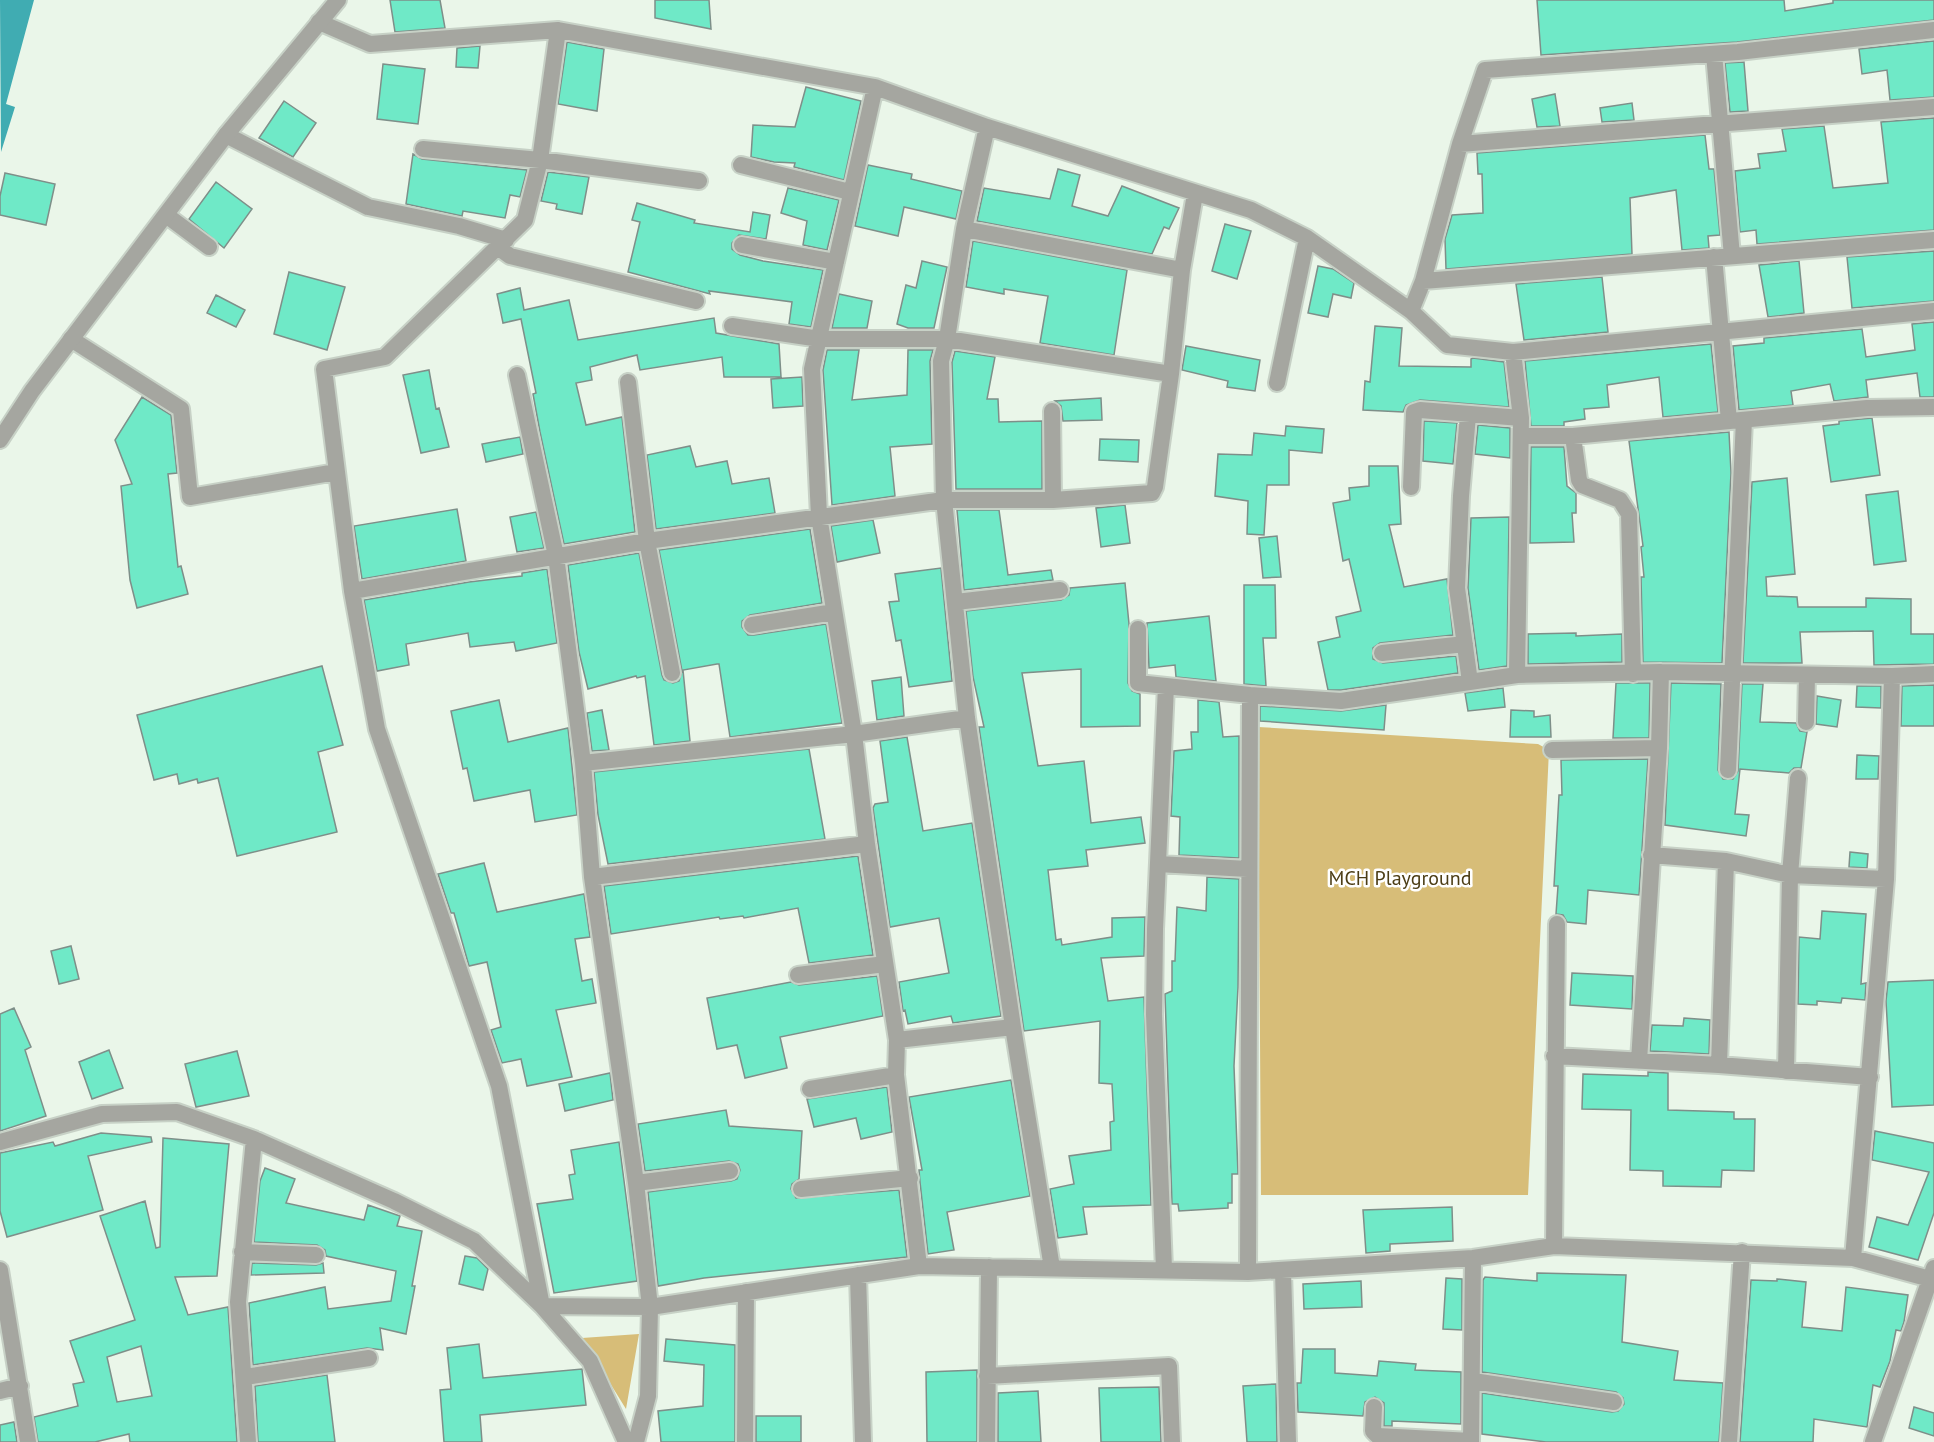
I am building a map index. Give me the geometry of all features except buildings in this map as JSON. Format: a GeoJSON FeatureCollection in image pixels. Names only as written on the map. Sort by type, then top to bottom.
{"type":"FeatureCollection","features":[{"type":"Feature","properties":{"kind":"street"},"geometry":{"type":"LineString","coordinates":[[0,441],[32,391],[226,135],[338,0]]}},
{"type":"Feature","properties":{"kind":"street"},"geometry":{"type":"LineString","coordinates":[[319,22],[370,44],[558,30],[875,87],[987,127],[1251,210],[1306,238],[1411,311],[1447,345],[1513,352],[1934,311]]}},
{"type":"Feature","properties":{"kind":"street"},"geometry":{"type":"LineString","coordinates":[[542,1306],[499,1086],[376,729],[352,591],[324,369],[385,357],[525,220],[540,160],[558,30]]}},
{"type":"Feature","properties":{"kind":"street"},"geometry":{"type":"LineString","coordinates":[[1411,311],[1423,280],[1460,144],[1485,70],[1714,54],[1934,30]]}},
{"type":"Feature","properties":{"kind":"street"},"geometry":{"type":"LineString","coordinates":[[1714,54],[1732,256]]}},
{"type":"Feature","properties":{"kind":"street"},"geometry":{"type":"LineString","coordinates":[[875,87],[812,369],[819,516],[854,734],[867,844],[897,1040],[896,1074],[919,1266]]}},
{"type":"Feature","properties":{"kind":"street"},"geometry":{"type":"LineString","coordinates":[[1460,144],[1934,107]]}},
{"type":"Feature","properties":{"kind":"street"},"geometry":{"type":"LineString","coordinates":[[987,127],[963,229],[947,339],[941,362],[944,500],[967,717],[1012,1028],[1052,1268]]}},
{"type":"Feature","properties":{"kind":"street"},"geometry":{"type":"LineString","coordinates":[[226,135],[368,207],[459,226],[503,244],[510,256],[696,301]]}},
{"type":"Feature","properties":{"kind":"street"},"geometry":{"type":"LineString","coordinates":[[423,149],[540,160],[699,181]]}},
{"type":"Feature","properties":{"kind":"street"},"geometry":{"type":"LineString","coordinates":[[741,165],[850,192]]}},
{"type":"Feature","properties":{"kind":"street"},"geometry":{"type":"LineString","coordinates":[[352,591],[647,541],[944,500],[1053,500],[1152,493],[1155,487],[1171,374],[1182,270],[1195,194]]}},
{"type":"Feature","properties":{"kind":"street"},"geometry":{"type":"LineString","coordinates":[[165,215],[209,247]]}},
{"type":"Feature","properties":{"kind":"street"},"geometry":{"type":"LineString","coordinates":[[963,229],[1182,270]]}},
{"type":"Feature","properties":{"kind":"street"},"geometry":{"type":"LineString","coordinates":[[1277,383],[1306,238]]}},
{"type":"Feature","properties":{"kind":"street"},"geometry":{"type":"LineString","coordinates":[[1423,280],[1934,240]]}},
{"type":"Feature","properties":{"kind":"street"},"geometry":{"type":"LineString","coordinates":[[742,246],[836,262]]}},
{"type":"Feature","properties":{"kind":"street"},"geometry":{"type":"LineString","coordinates":[[1714,257],[1720,332],[1736,421],[1733,673],[1728,770]]}},
{"type":"Feature","properties":{"kind":"street"},"geometry":{"type":"LineString","coordinates":[[732,326],[820,339],[947,339],[1171,374]]}},
{"type":"Feature","properties":{"kind":"street"},"geometry":{"type":"LineString","coordinates":[[72,339],[149,391],[182,409],[190,497],[336,472]]}},
{"type":"Feature","properties":{"kind":"street"},"geometry":{"type":"LineString","coordinates":[[1513,352],[1521,418],[1517,675]]}},
{"type":"Feature","properties":{"kind":"street"},"geometry":{"type":"LineString","coordinates":[[517,375],[556,556],[584,763],[592,877],[636,1183],[650,1307],[648,1396],[636,1442]]}},
{"type":"Feature","properties":{"kind":"street"},"geometry":{"type":"LineString","coordinates":[[628,382],[647,541],[672,673]]}},
{"type":"Feature","properties":{"kind":"street"},"geometry":{"type":"LineString","coordinates":[[1521,436],[1573,436],[1866,408],[1934,407]]}},
{"type":"Feature","properties":{"kind":"street"},"geometry":{"type":"LineString","coordinates":[[1411,487],[1414,412],[1420,410],[1521,418]]}},
{"type":"Feature","properties":{"kind":"street"},"geometry":{"type":"LineString","coordinates":[[1052,411],[1053,500]]}},
{"type":"Feature","properties":{"kind":"street"},"geometry":{"type":"LineString","coordinates":[[1468,415],[1461,496],[1457,588],[1470,682]]}},
{"type":"Feature","properties":{"kind":"street"},"geometry":{"type":"LineString","coordinates":[[1573,436],[1579,480],[1582,485],[1620,500],[1629,514],[1633,674]]}},
{"type":"Feature","properties":{"kind":"street"},"geometry":{"type":"LineString","coordinates":[[956,602],[1060,590]]}},
{"type":"Feature","properties":{"kind":"street"},"geometry":{"type":"LineString","coordinates":[[752,626],[834,612]]}},
{"type":"Feature","properties":{"kind":"street"},"geometry":{"type":"LineString","coordinates":[[1138,629],[1138,683],[1250,695],[1341,701],[1517,675],[1660,672],[1892,676],[1934,674]]}},
{"type":"Feature","properties":{"kind":"street"},"geometry":{"type":"LineString","coordinates":[[1382,654],[1465,644]]}},
{"type":"Feature","properties":{"kind":"street"},"geometry":{"type":"LineString","coordinates":[[1639,1062],[1659,748],[1660,672]]}},
{"type":"Feature","properties":{"kind":"street"},"geometry":{"type":"LineString","coordinates":[[1806,722],[1807,675]]}},
{"type":"Feature","properties":{"kind":"street"},"geometry":{"type":"LineString","coordinates":[[1853,1258],[1886,879],[1892,676]]}},
{"type":"Feature","properties":{"kind":"street"},"geometry":{"type":"LineString","coordinates":[[1164,1269],[1154,1014],[1166,686]]}},
{"type":"Feature","properties":{"kind":"street"},"geometry":{"type":"LineString","coordinates":[[1248,1272],[1250,695]]}},
{"type":"Feature","properties":{"kind":"street"},"geometry":{"type":"LineString","coordinates":[[584,763],[854,734],[967,717]]}},
{"type":"Feature","properties":{"kind":"street"},"geometry":{"type":"LineString","coordinates":[[1552,750],[1659,748]]}},
{"type":"Feature","properties":{"kind":"street"},"geometry":{"type":"LineString","coordinates":[[1786,1071],[1790,875],[1798,778]]}},
{"type":"Feature","properties":{"kind":"street"},"geometry":{"type":"LineString","coordinates":[[592,877],[867,844]]}},
{"type":"Feature","properties":{"kind":"street"},"geometry":{"type":"LineString","coordinates":[[1651,855],[1726,861],[1790,875],[1886,879]]}},
{"type":"Feature","properties":{"kind":"street"},"geometry":{"type":"LineString","coordinates":[[1719,1065],[1726,861]]}},
{"type":"Feature","properties":{"kind":"street"},"geometry":{"type":"LineString","coordinates":[[1158,864],[1248,869]]}},
{"type":"Feature","properties":{"kind":"street"},"geometry":{"type":"LineString","coordinates":[[1554,1246],[1557,924]]}},
{"type":"Feature","properties":{"kind":"street"},"geometry":{"type":"LineString","coordinates":[[798,975],[885,964]]}},
{"type":"Feature","properties":{"kind":"street"},"geometry":{"type":"LineString","coordinates":[[897,1040],[1012,1028]]}},
{"type":"Feature","properties":{"kind":"street"},"geometry":{"type":"LineString","coordinates":[[1554,1056],[1719,1065],[1870,1077]]}},
{"type":"Feature","properties":{"kind":"street"},"geometry":{"type":"LineString","coordinates":[[810,1089],[896,1074]]}},
{"type":"Feature","properties":{"kind":"street"},"geometry":{"type":"LineString","coordinates":[[0,1142],[102,1114],[177,1112],[254,1139],[394,1201],[474,1241],[542,1306],[590,1361],[626,1442]]}},
{"type":"Feature","properties":{"kind":"street"},"geometry":{"type":"LineString","coordinates":[[248,1442],[238,1302],[254,1139]]}},
{"type":"Feature","properties":{"kind":"street"},"geometry":{"type":"LineString","coordinates":[[636,1183],[730,1171]]}},
{"type":"Feature","properties":{"kind":"street"},"geometry":{"type":"LineString","coordinates":[[801,1189],[910,1178]]}},
{"type":"Feature","properties":{"kind":"street"},"geometry":{"type":"LineString","coordinates":[[542,1306],[650,1307],[919,1266],[1282,1271],[1473,1258],[1554,1246],[1853,1258],[1933,1276],[1873,1442]]}},
{"type":"Feature","properties":{"kind":"street"},"geometry":{"type":"LineString","coordinates":[[242,1251],[316,1255]]}},
{"type":"Feature","properties":{"kind":"street"},"geometry":{"type":"LineString","coordinates":[[1729,1442],[1742,1252]]}},
{"type":"Feature","properties":{"kind":"street"},"geometry":{"type":"LineString","coordinates":[[1374,1407],[1373,1431],[1378,1436],[1471,1442],[1473,1258]]}},
{"type":"Feature","properties":{"kind":"street"},"geometry":{"type":"LineString","coordinates":[[987,1442],[988,1267]]}},
{"type":"Feature","properties":{"kind":"street"},"geometry":{"type":"LineString","coordinates":[[0,1270],[28,1442]]}},
{"type":"Feature","properties":{"kind":"street"},"geometry":{"type":"LineString","coordinates":[[1282,1271],[1288,1442]]}},
{"type":"Feature","properties":{"kind":"street"},"geometry":{"type":"LineString","coordinates":[[858,1275],[863,1442]]}},
{"type":"Feature","properties":{"kind":"street"},"geometry":{"type":"LineString","coordinates":[[745,1442],[746,1292]]}},
{"type":"Feature","properties":{"kind":"street"},"geometry":{"type":"LineString","coordinates":[[245,1377],[369,1358]]}},
{"type":"Feature","properties":{"kind":"street"},"geometry":{"type":"LineString","coordinates":[[987,1376],[1169,1366],[1172,1442]]}},
{"type":"Feature","properties":{"kind":"street"},"geometry":{"type":"LineString","coordinates":[[1473,1381],[1614,1402]]}},
{"type":"Feature","properties":{"kind":"street"},"geometry":{"type":"LineString","coordinates":[[0,1391],[20,1386]]}},
{"type":"Feature","properties":{"kind":"green space","name":"MCH Playground"},"geometry":{"type":"Polygon","coordinates":[[[1258,727],[1538,744],[1549,750],[1528,1195],[1261,1195],[1258,727]]]}},
{"type":"Feature","properties":{"kind":"green space"},"geometry":{"type":"Polygon","coordinates":[[[639,1334],[626,1409],[582,1338],[639,1334]]]}},
{"type":"Feature","properties":{"kind":"water"},"geometry":{"type":"Polygon","coordinates":[[[0,0],[34,0],[6,104],[15,107],[1,152],[0,0]]]}}]}
